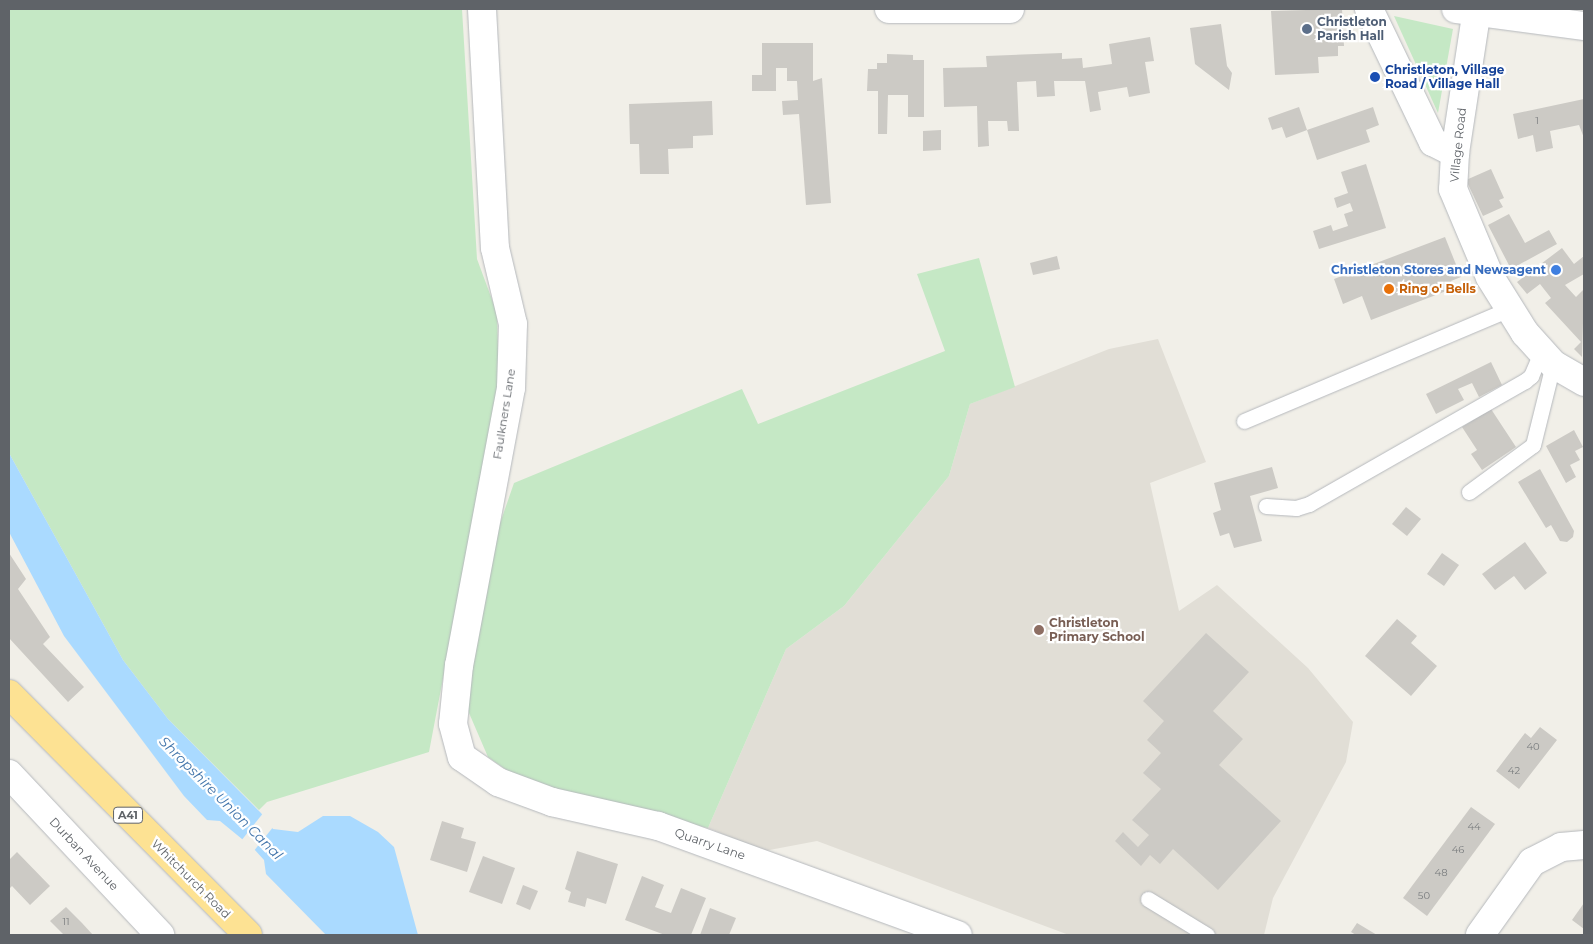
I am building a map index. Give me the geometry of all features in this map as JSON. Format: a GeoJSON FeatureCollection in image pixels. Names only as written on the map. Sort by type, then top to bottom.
{"type":"FeatureCollection","features":[{"type":"Feature","properties":{"kind":"highway","name":"Whitchurch Road"},"geometry":{"type":"LineString","coordinates":[[9,694],[248,935]]}},
{"type":"Feature","properties":{"kind":"street","name":"Faulkners Lane"},"geometry":{"type":"LineString","coordinates":[[462,757],[453,724],[459,665],[511,388],[513,324],[495,248],[482,9]]}},
{"type":"Feature","properties":{"kind":"street"},"geometry":{"type":"LineString","coordinates":[[889,9],[1010,9]]}},
{"type":"Feature","properties":{"kind":"street"},"geometry":{"type":"LineString","coordinates":[[1369,9],[1433,142],[1455,153]]}},
{"type":"Feature","properties":{"kind":"street"},"geometry":{"type":"LineString","coordinates":[[1470,10],[1584,26]]}},
{"type":"Feature","properties":{"kind":"street","name":"Village Road"},"geometry":{"type":"LineString","coordinates":[[1470,10],[1453,189],[1490,277],[1509,309],[1547,358],[1584,382]]}},
{"type":"Feature","properties":{"kind":"street","name":"Quarry Lane"},"geometry":{"type":"LineString","coordinates":[[462,757],[498,782],[552,802],[658,826],[958,935]]}},
{"type":"Feature","properties":{"kind":"street","name":"Durban Avenue"},"geometry":{"type":"LineString","coordinates":[[9,774],[160,935]]}},
{"type":"Feature","properties":{"kind":"street"},"geometry":{"type":"LineString","coordinates":[[1480,935],[1532,862],[1561,848],[1584,845]]}},
{"type":"Feature","properties":{"kind":"lane"},"geometry":{"type":"LineString","coordinates":[[1244,421],[1509,309]]}},
{"type":"Feature","properties":{"kind":"lane"},"geometry":{"type":"LineString","coordinates":[[1469,492],[1533,445],[1547,358]]}},
{"type":"Feature","properties":{"kind":"lane"},"geometry":{"type":"LineString","coordinates":[[1266,506],[1296,508],[1309,504],[1525,381],[1547,358]]}},
{"type":"Feature","properties":{"kind":"lane"},"geometry":{"type":"LineString","coordinates":[[1148,899],[1206,935]]}},
{"type":"Feature","properties":{"kind":"shaded area","name":"Christleton Primary School"},"geometry":{"type":"Polygon","coordinates":[[[1158,339],[1206,462],[1150,483],[1179,611],[1217,585],[1308,668],[1353,722],[1346,762],[1273,898],[1264,935],[1069,935],[817,841],[764,851],[708,828],[786,649],[844,606],[949,476],[970,404],[1109,349],[1158,339]]]}},
{"type":"Feature","properties":{"kind":"green space"},"geometry":{"type":"Polygon","coordinates":[[[9,9],[462,9],[477,259],[497,313],[499,384],[429,752],[267,802],[259,810],[168,719],[123,660],[9,453],[9,9]]]}},
{"type":"Feature","properties":{"kind":"green space"},"geometry":{"type":"Polygon","coordinates":[[[1394,16],[1453,29],[1438,113],[1394,16]]]}},
{"type":"Feature","properties":{"kind":"green space"},"geometry":{"type":"Polygon","coordinates":[[[979,258],[1015,387],[970,404],[949,476],[844,606],[786,649],[708,828],[562,794],[512,774],[488,757],[466,706],[471,655],[496,535],[514,483],[742,389],[758,424],[945,351],[917,274],[979,258]]]}},
{"type":"Feature","properties":{"kind":"water","name":"Shropshire Union Canal"},"geometry":{"type":"Polygon","coordinates":[[[9,453],[123,660],[168,719],[261,813],[273,829],[298,832],[323,816],[350,816],[378,832],[394,847],[418,935],[326,935],[266,874],[264,860],[253,848],[220,821],[207,820],[184,796],[64,636],[9,532],[9,453]]]}},
{"type":"Feature","properties":{"kind":"pier"},"geometry":{"type":"Polygon","coordinates":[[[264,812],[274,826],[253,852],[241,841],[264,812]]]}},
{"type":"Feature","properties":{"kind":"building","name":"Christleton Parish Hall"},"geometry":{"type":"Polygon","coordinates":[[[1342,9],[1344,46],[1338,46],[1338,56],[1318,57],[1319,73],[1275,75],[1271,11],[1342,9]]]}},
{"type":"Feature","properties":{"kind":"building"},"geometry":{"type":"Polygon","coordinates":[[[1221,24],[1227,66],[1232,73],[1229,90],[1195,64],[1190,28],[1221,24]]]}},
{"type":"Feature","properties":{"kind":"building"},"geometry":{"type":"Polygon","coordinates":[[[1150,37],[1154,61],[1145,62],[1150,93],[1129,97],[1127,87],[1098,92],[1101,110],[1090,112],[1085,81],[1054,81],[1055,96],[1037,97],[1036,81],[1017,82],[1019,131],[1008,131],[1007,121],[988,121],[989,146],[978,147],[977,106],[944,107],[943,68],[987,67],[986,56],[1062,53],[1062,59],[1082,58],[1083,68],[1112,64],[1109,44],[1150,37]]]}},
{"type":"Feature","properties":{"kind":"building"},"geometry":{"type":"Polygon","coordinates":[[[762,43],[813,43],[813,81],[822,78],[831,203],[806,205],[799,114],[783,115],[782,101],[798,100],[797,81],[787,81],[787,68],[776,68],[776,91],[752,91],[752,75],[762,75],[762,43]]]}},
{"type":"Feature","properties":{"kind":"building"},"geometry":{"type":"Polygon","coordinates":[[[887,54],[913,55],[913,60],[924,60],[924,117],[908,117],[908,95],[888,95],[887,134],[878,134],[878,91],[867,91],[868,69],[877,69],[877,63],[887,63],[887,54]]]}},
{"type":"Feature","properties":{"kind":"building"},"geometry":{"type":"Polygon","coordinates":[[[1584,99],[1584,138],[1579,125],[1550,131],[1553,148],[1536,152],[1533,135],[1518,139],[1513,114],[1584,99]]]}},
{"type":"Feature","properties":{"kind":"building"},"geometry":{"type":"Polygon","coordinates":[[[712,101],[713,135],[693,136],[693,148],[668,149],[669,174],[640,174],[639,144],[630,144],[629,104],[712,101]]]}},
{"type":"Feature","properties":{"kind":"building"},"geometry":{"type":"Polygon","coordinates":[[[1299,107],[1307,130],[1286,138],[1282,127],[1272,130],[1268,118],[1299,107]]]}},
{"type":"Feature","properties":{"kind":"building"},"geometry":{"type":"Polygon","coordinates":[[[1373,107],[1379,125],[1366,130],[1370,142],[1317,160],[1307,130],[1373,107]]]}},
{"type":"Feature","properties":{"kind":"building"},"geometry":{"type":"Polygon","coordinates":[[[941,130],[941,150],[923,151],[923,131],[941,130]]]}},
{"type":"Feature","properties":{"kind":"building"},"geometry":{"type":"Polygon","coordinates":[[[1366,164],[1386,228],[1319,249],[1313,231],[1331,225],[1333,231],[1348,226],[1344,214],[1353,211],[1350,203],[1337,208],[1334,198],[1348,193],[1341,172],[1366,164]]]}},
{"type":"Feature","properties":{"kind":"building"},"geometry":{"type":"Polygon","coordinates":[[[1491,169],[1504,198],[1499,200],[1503,207],[1483,216],[1466,180],[1491,169]]]}},
{"type":"Feature","properties":{"kind":"building"},"geometry":{"type":"Polygon","coordinates":[[[1509,214],[1525,243],[1549,230],[1557,244],[1511,269],[1488,225],[1509,214]]]}},
{"type":"Feature","properties":{"kind":"building"},"geometry":{"type":"Polygon","coordinates":[[[1445,237],[1461,277],[1451,281],[1454,288],[1371,320],[1362,296],[1343,304],[1334,279],[1445,237]]]}},
{"type":"Feature","properties":{"kind":"building"},"geometry":{"type":"Polygon","coordinates":[[[1562,248],[1574,264],[1584,256],[1584,274],[1565,285],[1576,297],[1584,289],[1582,357],[1574,349],[1581,342],[1545,303],[1551,298],[1540,284],[1527,294],[1517,282],[1562,248]]]}},
{"type":"Feature","properties":{"kind":"building"},"geometry":{"type":"Polygon","coordinates":[[[1057,256],[1060,269],[1033,275],[1030,263],[1057,256]]]}},
{"type":"Feature","properties":{"kind":"building"},"geometry":{"type":"Polygon","coordinates":[[[1491,362],[1502,385],[1479,397],[1472,383],[1458,389],[1464,400],[1436,414],[1426,394],[1491,362]]]}},
{"type":"Feature","properties":{"kind":"building"},"geometry":{"type":"Polygon","coordinates":[[[1491,409],[1516,447],[1482,470],[1471,454],[1477,450],[1462,427],[1491,409]]]}},
{"type":"Feature","properties":{"kind":"building"},"geometry":{"type":"Polygon","coordinates":[[[1574,430],[1583,447],[1575,451],[1580,460],[1570,465],[1576,477],[1566,483],[1546,446],[1574,430]]]}},
{"type":"Feature","properties":{"kind":"building"},"geometry":{"type":"Polygon","coordinates":[[[1272,467],[1278,488],[1250,496],[1262,541],[1234,548],[1229,533],[1220,536],[1213,513],[1221,510],[1214,483],[1272,467]]]}},
{"type":"Feature","properties":{"kind":"building"},"geometry":{"type":"Polygon","coordinates":[[[1540,469],[1574,531],[1573,537],[1567,542],[1560,541],[1551,525],[1546,528],[1518,482],[1540,469]]]}},
{"type":"Feature","properties":{"kind":"building"},"geometry":{"type":"Polygon","coordinates":[[[1406,507],[1421,519],[1407,536],[1392,524],[1406,507]]]}},
{"type":"Feature","properties":{"kind":"building"},"geometry":{"type":"Polygon","coordinates":[[[1525,542],[1547,573],[1525,590],[1514,576],[1495,590],[1482,574],[1525,542]]]}},
{"type":"Feature","properties":{"kind":"building"},"geometry":{"type":"Polygon","coordinates":[[[9,553],[26,579],[18,589],[50,637],[43,644],[84,687],[68,702],[9,638],[9,553]]]}},
{"type":"Feature","properties":{"kind":"building"},"geometry":{"type":"Polygon","coordinates":[[[1442,553],[1459,565],[1444,586],[1427,574],[1442,553]]]}},
{"type":"Feature","properties":{"kind":"building"},"geometry":{"type":"Polygon","coordinates":[[[1397,619],[1417,636],[1411,643],[1437,666],[1411,696],[1365,656],[1397,619]]]}},
{"type":"Feature","properties":{"kind":"building"},"geometry":{"type":"Polygon","coordinates":[[[1206,633],[1249,672],[1213,711],[1243,739],[1219,765],[1281,821],[1218,890],[1173,849],[1160,864],[1150,855],[1141,866],[1115,841],[1123,832],[1138,847],[1149,835],[1132,820],[1161,789],[1143,773],[1161,753],[1147,740],[1164,721],[1143,701],[1206,633]]]}},
{"type":"Feature","properties":{"kind":"building"},"geometry":{"type":"Polygon","coordinates":[[[1540,727],[1557,740],[1519,789],[1496,771],[1525,733],[1531,738],[1540,727]]]}},
{"type":"Feature","properties":{"kind":"building"},"geometry":{"type":"Polygon","coordinates":[[[1471,807],[1495,824],[1427,916],[1403,898],[1471,807]]]}},
{"type":"Feature","properties":{"kind":"building"},"geometry":{"type":"Polygon","coordinates":[[[442,821],[464,828],[461,838],[476,842],[467,872],[430,860],[442,821]]]}},
{"type":"Feature","properties":{"kind":"building"},"geometry":{"type":"Polygon","coordinates":[[[577,851],[618,864],[606,904],[587,898],[585,907],[568,902],[571,892],[565,889],[577,851]]]}},
{"type":"Feature","properties":{"kind":"building"},"geometry":{"type":"Polygon","coordinates":[[[17,852],[50,886],[30,905],[12,886],[9,889],[9,860],[17,852]]]}},
{"type":"Feature","properties":{"kind":"building"},"geometry":{"type":"Polygon","coordinates":[[[483,856],[515,868],[502,904],[469,892],[483,856]]]}},
{"type":"Feature","properties":{"kind":"building"},"geometry":{"type":"Polygon","coordinates":[[[642,876],[664,885],[655,907],[671,913],[681,888],[706,898],[691,935],[665,935],[625,920],[642,876]]]}},
{"type":"Feature","properties":{"kind":"building"},"geometry":{"type":"Polygon","coordinates":[[[523,885],[538,891],[530,910],[516,904],[523,885]]]}},
{"type":"Feature","properties":{"kind":"building"},"geometry":{"type":"Polygon","coordinates":[[[1584,903],[1584,929],[1572,920],[1584,903]]]}},
{"type":"Feature","properties":{"kind":"building"},"geometry":{"type":"Polygon","coordinates":[[[66,907],[93,935],[64,935],[50,921],[66,907]]]}},
{"type":"Feature","properties":{"kind":"building"},"geometry":{"type":"Polygon","coordinates":[[[710,908],[736,918],[729,935],[700,935],[710,908]]]}},
{"type":"Feature","properties":{"kind":"building"},"geometry":{"type":"Polygon","coordinates":[[[1357,923],[1377,935],[1356,935],[1351,932],[1357,923]]]}},
{"type":"Feature","properties":{"kind":"place","name":"Christleton Parish Hall"},"geometry":{"type":"Point","coordinates":[1307,29]}},
{"type":"Feature","properties":{"kind":"place","name":"Christleton, Village Road / Village Hall"},"geometry":{"type":"Point","coordinates":[1375,77]}},
{"type":"Feature","properties":{"kind":"place","name":"Christleton Stores and Newsagent"},"geometry":{"type":"Point","coordinates":[1556,270]}},
{"type":"Feature","properties":{"kind":"place","name":"Ring o' Bells"},"geometry":{"type":"Point","coordinates":[1389,289]}},
{"type":"Feature","properties":{"kind":"place","name":"Christleton Primary School"},"geometry":{"type":"Point","coordinates":[1039,630]}}]}
